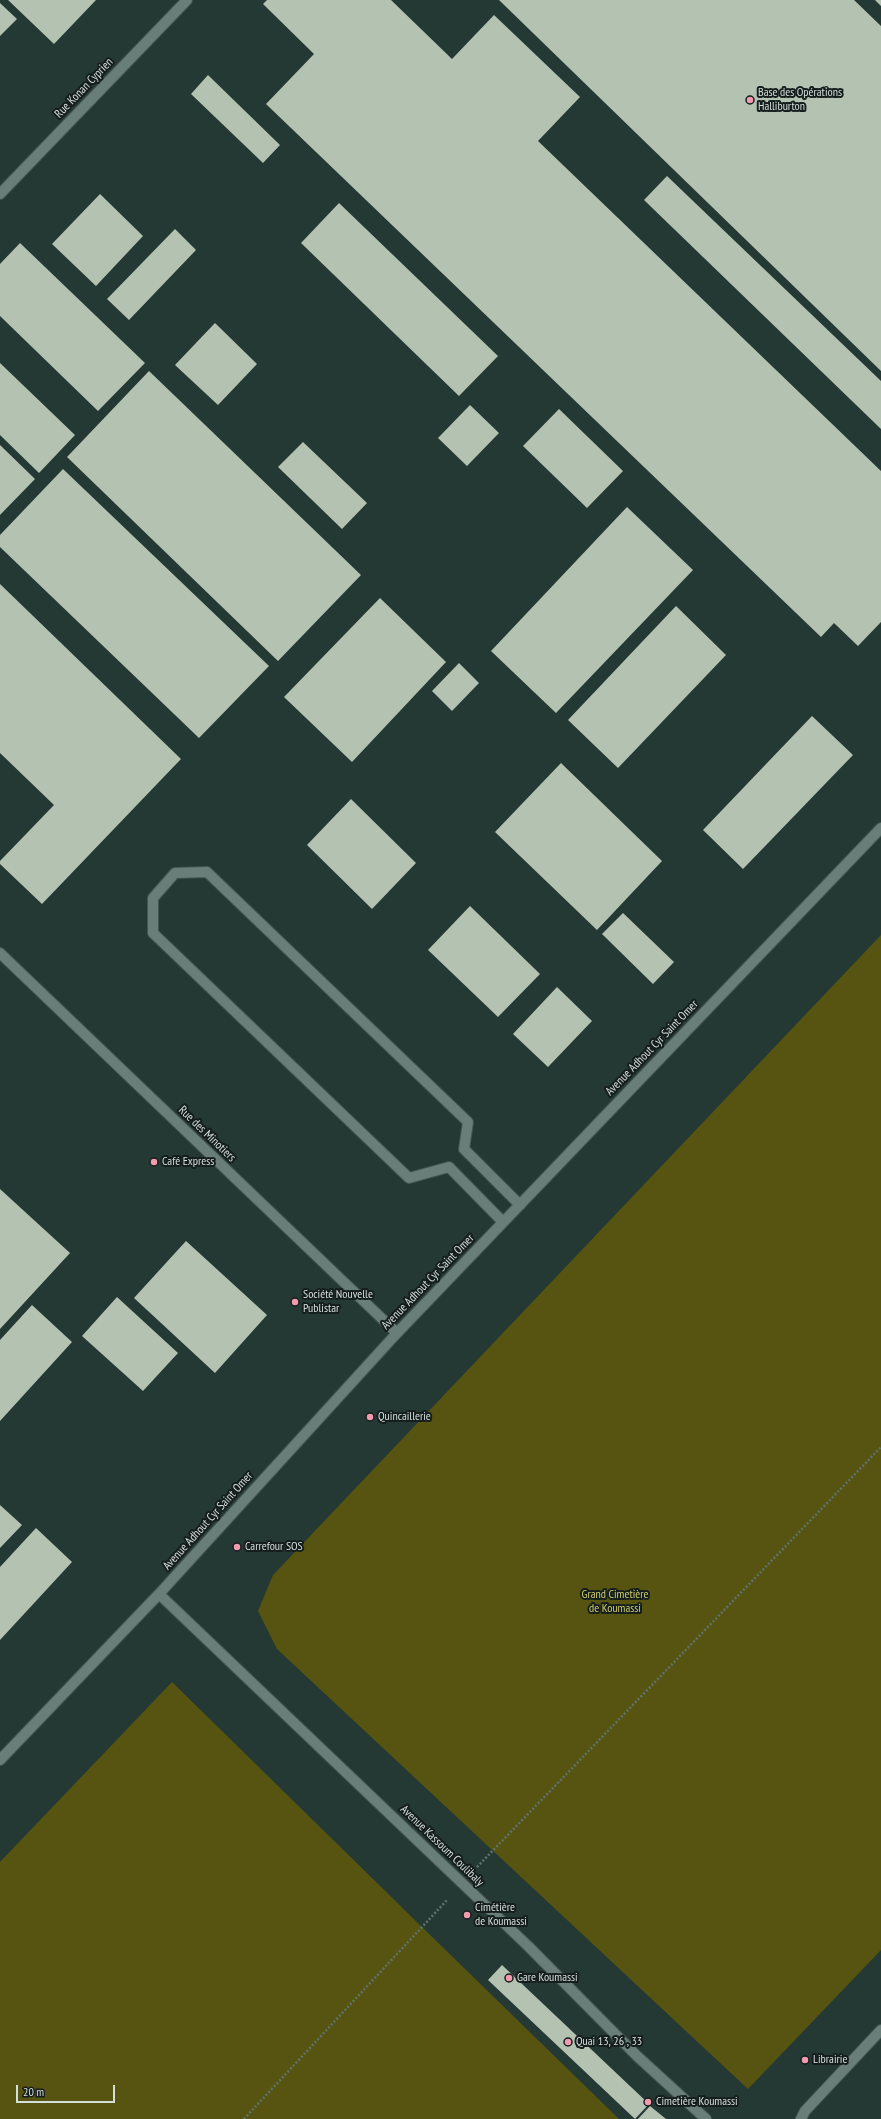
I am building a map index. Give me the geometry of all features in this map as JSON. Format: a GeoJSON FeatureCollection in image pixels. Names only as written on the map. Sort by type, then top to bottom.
{"type":"FeatureCollection","features":[{"type":"Feature","properties":{"kind":"street","name":"Rue Konan Cyprien"},"geometry":{"type":"LineString","coordinates":[[0,194],[187,0]]}},
{"type":"Feature","properties":{"kind":"street","name":"Avenue Adhout Cyr Saint Omer"},"geometry":{"type":"LineString","coordinates":[[0,1760],[159,1594],[397,1333],[881,828]]}},
{"type":"Feature","properties":{"kind":"street"},"geometry":{"type":"LineString","coordinates":[[503,1222],[449,1168],[410,1178],[153,933],[152,898],[175,873],[207,872],[468,1122],[464,1149],[520,1205]]}},
{"type":"Feature","properties":{"kind":"street","name":"Rue des Minotiers"},"geometry":{"type":"LineString","coordinates":[[0,953],[397,1333]]}},
{"type":"Feature","properties":{"kind":"street","name":"Avenue Kassoum Coulibaly"},"geometry":{"type":"LineString","coordinates":[[159,1594],[528,1946],[637,2056],[706,2119]]}},
{"type":"Feature","properties":{"kind":"street"},"geometry":{"type":"LineString","coordinates":[[801,2119],[805,2111],[881,2030]]}},
{"type":"Feature","properties":{"kind":"path"},"geometry":{"type":"LineString","coordinates":[[244,2119],[462,1883],[881,1447]]}},
{"type":"Feature","properties":{"kind":"green space","name":"Grand Cimetière de Koumassi"},"geometry":{"type":"Polygon","coordinates":[[[881,935],[881,1950],[748,2089],[277,1649],[258,1611],[273,1575],[881,935]]]}},
{"type":"Feature","properties":{"kind":"green space"},"geometry":{"type":"Polygon","coordinates":[[[172,1682],[619,2119],[0,2119],[0,1862],[172,1682]]]}},
{"type":"Feature","properties":{"kind":"building"},"geometry":{"type":"Polygon","coordinates":[[[8,0],[96,0],[54,44],[8,0]]]}},
{"type":"Feature","properties":{"kind":"building"},"geometry":{"type":"Polygon","coordinates":[[[267,0],[391,0],[452,59],[494,15],[580,97],[538,141],[881,471],[881,622],[858,646],[834,623],[821,637],[266,104],[314,54],[263,4],[267,0]]]}},
{"type":"Feature","properties":{"kind":"building"},"geometry":{"type":"Polygon","coordinates":[[[499,0],[854,0],[881,26],[881,371],[499,0]]]}},
{"type":"Feature","properties":{"kind":"building"},"geometry":{"type":"Polygon","coordinates":[[[875,0],[881,0],[881,6],[875,0]]]}},
{"type":"Feature","properties":{"kind":"building"},"geometry":{"type":"Polygon","coordinates":[[[0,3],[17,19],[0,36],[0,3]]]}},
{"type":"Feature","properties":{"kind":"building"},"geometry":{"type":"Polygon","coordinates":[[[208,75],[280,145],[263,163],[191,94],[208,75]]]}},
{"type":"Feature","properties":{"kind":"building"},"geometry":{"type":"Polygon","coordinates":[[[667,176],[881,381],[881,429],[644,200],[667,176]]]}},
{"type":"Feature","properties":{"kind":"building"},"geometry":{"type":"Polygon","coordinates":[[[100,194],[143,236],[96,286],[52,244],[100,194]]]}},
{"type":"Feature","properties":{"kind":"building"},"geometry":{"type":"Polygon","coordinates":[[[339,203],[498,356],[459,396],[301,243],[339,203]]]}},
{"type":"Feature","properties":{"kind":"building"},"geometry":{"type":"Polygon","coordinates":[[[175,229],[196,250],[129,320],[107,299],[175,229]]]}},
{"type":"Feature","properties":{"kind":"building"},"geometry":{"type":"Polygon","coordinates":[[[20,243],[145,363],[98,411],[0,316],[0,264],[20,243]]]}},
{"type":"Feature","properties":{"kind":"building"},"geometry":{"type":"Polygon","coordinates":[[[215,323],[257,364],[218,405],[175,365],[215,323]]]}},
{"type":"Feature","properties":{"kind":"building"},"geometry":{"type":"Polygon","coordinates":[[[0,363],[75,435],[39,473],[0,435],[0,363]]]}},
{"type":"Feature","properties":{"kind":"building"},"geometry":{"type":"Polygon","coordinates":[[[149,371],[361,575],[278,661],[67,457],[149,371]]]}},
{"type":"Feature","properties":{"kind":"building"},"geometry":{"type":"Polygon","coordinates":[[[470,405],[499,433],[467,466],[438,438],[470,405]]]}},
{"type":"Feature","properties":{"kind":"building"},"geometry":{"type":"Polygon","coordinates":[[[559,409],[623,471],[587,508],[523,446],[559,409]]]}},
{"type":"Feature","properties":{"kind":"building"},"geometry":{"type":"Polygon","coordinates":[[[303,442],[367,503],[342,529],[278,467],[303,442]]]}},
{"type":"Feature","properties":{"kind":"building"},"geometry":{"type":"Polygon","coordinates":[[[0,445],[35,479],[0,515],[0,445]]]}},
{"type":"Feature","properties":{"kind":"building"},"geometry":{"type":"Polygon","coordinates":[[[63,469],[269,666],[199,738],[0,547],[0,535],[63,469]]]}},
{"type":"Feature","properties":{"kind":"building"},"geometry":{"type":"Polygon","coordinates":[[[627,507],[693,570],[556,713],[491,651],[627,507]]]}},
{"type":"Feature","properties":{"kind":"building"},"geometry":{"type":"Polygon","coordinates":[[[0,584],[181,759],[42,904],[0,864],[0,861],[54,805],[0,753],[0,584]]]}},
{"type":"Feature","properties":{"kind":"building"},"geometry":{"type":"Polygon","coordinates":[[[380,598],[446,662],[352,762],[284,697],[380,598]]]}},
{"type":"Feature","properties":{"kind":"building"},"geometry":{"type":"Polygon","coordinates":[[[676,606],[726,655],[618,768],[568,720],[676,606]]]}},
{"type":"Feature","properties":{"kind":"building"},"geometry":{"type":"Polygon","coordinates":[[[459,663],[479,683],[452,711],[432,691],[459,663]]]}},
{"type":"Feature","properties":{"kind":"building"},"geometry":{"type":"Polygon","coordinates":[[[812,716],[853,755],[743,869],[703,830],[812,716]]]}},
{"type":"Feature","properties":{"kind":"building"},"geometry":{"type":"Polygon","coordinates":[[[561,763],[662,861],[597,930],[495,832],[561,763]]]}},
{"type":"Feature","properties":{"kind":"building"},"geometry":{"type":"Polygon","coordinates":[[[351,799],[416,863],[372,909],[307,845],[351,799]]]}},
{"type":"Feature","properties":{"kind":"building"},"geometry":{"type":"Polygon","coordinates":[[[470,906],[540,974],[498,1017],[428,950],[470,906]]]}},
{"type":"Feature","properties":{"kind":"building"},"geometry":{"type":"Polygon","coordinates":[[[623,913],[674,962],[653,984],[602,934],[623,913]]]}},
{"type":"Feature","properties":{"kind":"building"},"geometry":{"type":"Polygon","coordinates":[[[557,987],[592,1021],[548,1067],[513,1034],[557,987]]]}},
{"type":"Feature","properties":{"kind":"building"},"geometry":{"type":"Polygon","coordinates":[[[0,1189],[70,1253],[0,1329],[0,1189]]]}},
{"type":"Feature","properties":{"kind":"building"},"geometry":{"type":"Polygon","coordinates":[[[186,1241],[267,1315],[215,1373],[134,1298],[186,1241]]]}},
{"type":"Feature","properties":{"kind":"building"},"geometry":{"type":"Polygon","coordinates":[[[117,1297],[178,1353],[143,1391],[82,1336],[117,1297]]]}},
{"type":"Feature","properties":{"kind":"building"},"geometry":{"type":"Polygon","coordinates":[[[32,1305],[72,1342],[0,1421],[0,1340],[32,1305]]]}},
{"type":"Feature","properties":{"kind":"building"},"geometry":{"type":"Polygon","coordinates":[[[0,1505],[22,1525],[0,1548],[0,1505]]]}},
{"type":"Feature","properties":{"kind":"building"},"geometry":{"type":"Polygon","coordinates":[[[36,1528],[72,1562],[0,1640],[0,1567],[36,1528]]]}},
{"type":"Feature","properties":{"kind":"building","name":"Quai 13, 26 , 33"},"geometry":{"type":"Polygon","coordinates":[[[502,1965],[649,2104],[635,2119],[488,1980],[502,1965]]]}},
{"type":"Feature","properties":{"kind":"building"},"geometry":{"type":"Polygon","coordinates":[[[650,2106],[666,2119],[638,2119],[650,2106]]]}},
{"type":"Feature","properties":{"kind":"place","name":"Base des Opérations Halliburton"},"geometry":{"type":"Point","coordinates":[750,100]}},
{"type":"Feature","properties":{"kind":"place","name":"Café Express"},"geometry":{"type":"Point","coordinates":[154,1162]}},
{"type":"Feature","properties":{"kind":"place","name":"Société Nouvelle Publistar"},"geometry":{"type":"Point","coordinates":[295,1302]}},
{"type":"Feature","properties":{"kind":"place","name":"Quincaillerie"},"geometry":{"type":"Point","coordinates":[370,1417]}},
{"type":"Feature","properties":{"kind":"place","name":"Carrefour SOS"},"geometry":{"type":"Point","coordinates":[237,1547]}},
{"type":"Feature","properties":{"kind":"place","name":"Cimétière de Koumassi"},"geometry":{"type":"Point","coordinates":[467,1915]}},
{"type":"Feature","properties":{"kind":"place","name":"Gare Koumassi"},"geometry":{"type":"Point","coordinates":[509,1978]}},
{"type":"Feature","properties":{"kind":"place","name":"Quai 13, 26 , 33"},"geometry":{"type":"Point","coordinates":[568,2042]}},
{"type":"Feature","properties":{"kind":"place","name":"Librairie"},"geometry":{"type":"Point","coordinates":[805,2060]}},
{"type":"Feature","properties":{"kind":"place","name":"Cimetière Koumassi"},"geometry":{"type":"Point","coordinates":[648,2102]}}]}
